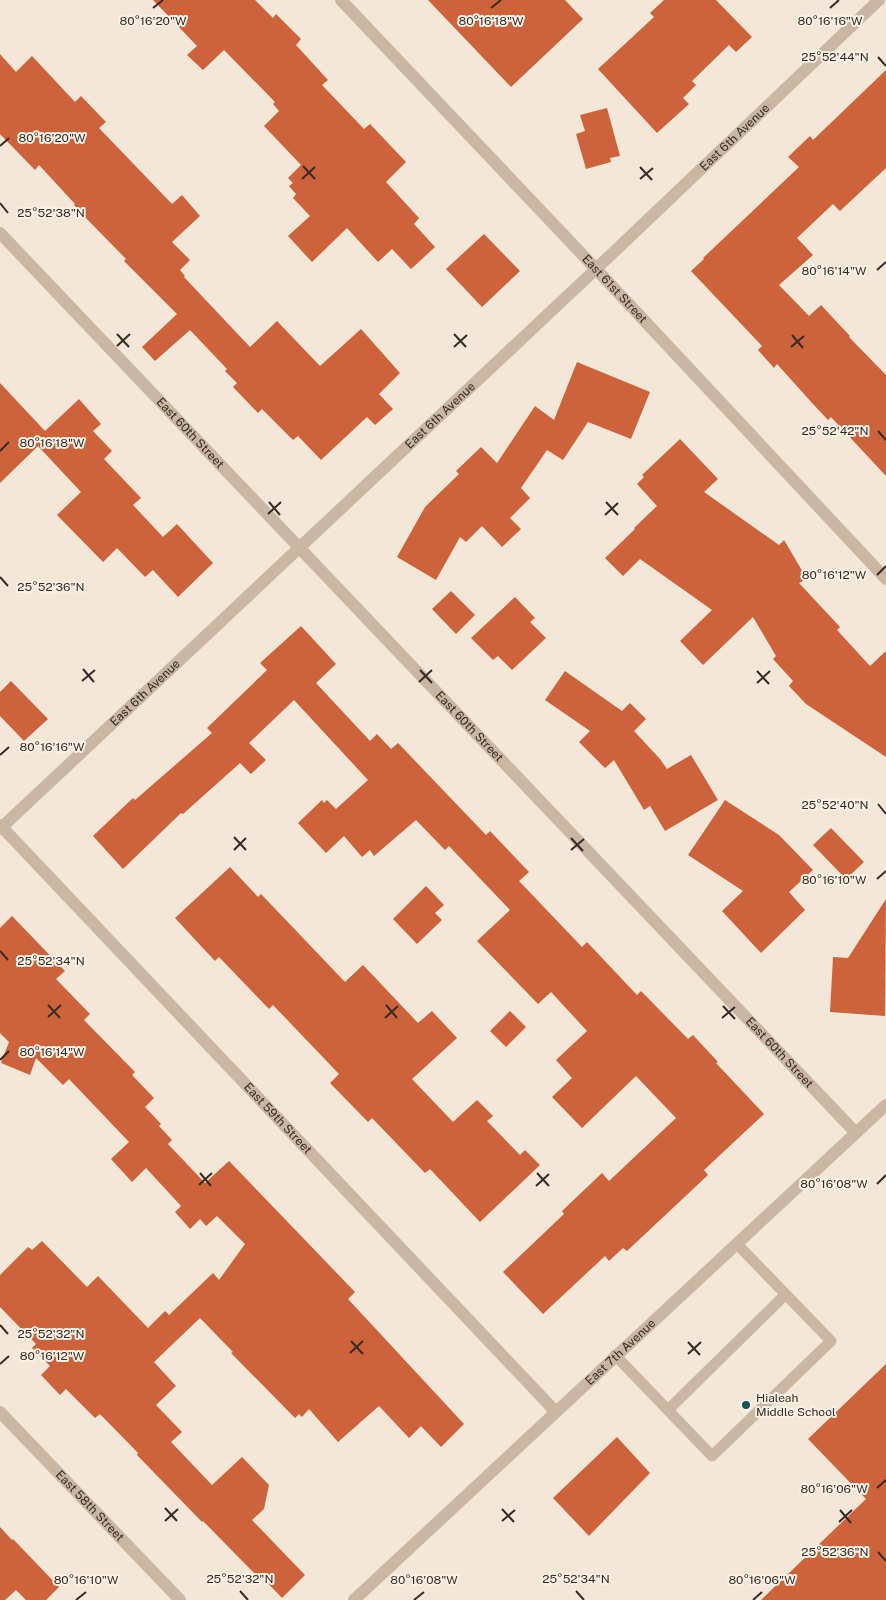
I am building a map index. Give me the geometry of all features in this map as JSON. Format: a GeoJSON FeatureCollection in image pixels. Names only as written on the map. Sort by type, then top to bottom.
{"type":"FeatureCollection","features":[{"type":"Feature","properties":{"kind":"street","name":"East 61st Street"},"geometry":{"type":"LineString","coordinates":[[341,0],[886,579]]}},
{"type":"Feature","properties":{"kind":"street","name":"East 6th Avenue"},"geometry":{"type":"LineString","coordinates":[[1,827],[596,269],[879,0]]}},
{"type":"Feature","properties":{"kind":"street","name":"East 60th Street"},"geometry":{"type":"LineString","coordinates":[[0,234],[856,1133]]}},
{"type":"Feature","properties":{"kind":"street","name":"East 59th Street"},"geometry":{"type":"LineString","coordinates":[[1,827],[555,1411]]}},
{"type":"Feature","properties":{"kind":"street","name":"East 7th Avenue"},"geometry":{"type":"LineString","coordinates":[[354,1600],[886,1105]]}},
{"type":"Feature","properties":{"kind":"street","name":"East 58th Street"},"geometry":{"type":"LineString","coordinates":[[0,1412],[180,1600]]}},
{"type":"Feature","properties":{"kind":"lane"},"geometry":{"type":"LineString","coordinates":[[616,1355],[712,1456],[831,1341],[737,1244]]}},
{"type":"Feature","properties":{"kind":"lane"},"geometry":{"type":"LineString","coordinates":[[668,1410],[785,1295]]}},
{"type":"Feature","properties":{"kind":"building"},"geometry":{"type":"Polygon","coordinates":[[[153,0],[255,0],[273,18],[276,14],[301,39],[296,45],[328,80],[322,85],[364,129],[370,124],[406,162],[386,182],[419,218],[414,224],[435,247],[411,269],[392,249],[378,262],[347,228],[312,262],[288,236],[310,216],[293,198],[296,194],[289,186],[293,183],[288,178],[301,165],[264,126],[279,111],[273,104],[275,102],[224,50],[203,70],[187,55],[197,46],[153,0]]]}},
{"type":"Feature","properties":{"kind":"building"},"geometry":{"type":"Polygon","coordinates":[[[428,0],[565,0],[583,19],[511,87],[428,0]]]}},
{"type":"Feature","properties":{"kind":"building"},"geometry":{"type":"Polygon","coordinates":[[[664,0],[716,0],[752,37],[736,52],[729,45],[692,81],[696,85],[683,98],[689,104],[657,133],[598,69],[654,17],[650,13],[664,0]]]}},
{"type":"Feature","properties":{"kind":"building"},"geometry":{"type":"Polygon","coordinates":[[[0,54],[16,72],[32,56],[75,102],[81,96],[106,122],[99,128],[172,204],[182,195],[200,216],[172,242],[190,260],[180,270],[184,277],[250,347],[277,321],[320,366],[361,329],[400,373],[379,394],[393,409],[375,425],[367,417],[321,460],[298,436],[293,440],[262,409],[258,413],[233,387],[237,383],[225,371],[227,369],[190,330],[155,361],[142,347],[177,314],[124,261],[126,259],[82,214],[39,165],[35,170],[0,134],[0,54]]]}},
{"type":"Feature","properties":{"kind":"building"},"geometry":{"type":"Polygon","coordinates":[[[886,70],[886,168],[840,211],[833,204],[797,238],[813,255],[779,285],[809,316],[821,305],[886,375],[886,476],[831,417],[828,420],[777,364],[774,368],[758,350],[762,346],[691,271],[799,167],[788,157],[810,136],[813,140],[886,70]]]}},
{"type":"Feature","properties":{"kind":"building"},"geometry":{"type":"Polygon","coordinates":[[[607,108],[620,156],[610,158],[611,162],[586,169],[576,134],[585,131],[580,115],[607,108]]]}},
{"type":"Feature","properties":{"kind":"building"},"geometry":{"type":"Polygon","coordinates":[[[484,234],[520,271],[482,307],[446,269],[484,234]]]}},
{"type":"Feature","properties":{"kind":"building"},"geometry":{"type":"Polygon","coordinates":[[[577,362],[650,392],[631,439],[588,422],[563,460],[547,450],[521,488],[530,498],[510,518],[521,529],[502,547],[482,526],[466,542],[460,537],[436,580],[397,557],[425,507],[459,474],[456,471],[481,447],[497,463],[535,406],[554,420],[577,362]]]}},
{"type":"Feature","properties":{"kind":"building"},"geometry":{"type":"Polygon","coordinates":[[[0,383],[45,431],[79,399],[101,424],[93,431],[112,451],[104,459],[141,498],[133,505],[163,537],[177,524],[213,563],[178,597],[153,570],[145,577],[117,548],[103,562],[57,515],[81,492],[38,446],[0,483],[0,383]]]}},
{"type":"Feature","properties":{"kind":"building"},"geometry":{"type":"Polygon","coordinates":[[[680,439],[718,479],[704,492],[779,545],[784,540],[807,579],[799,583],[840,627],[837,630],[870,666],[886,651],[886,757],[806,704],[789,686],[793,681],[773,659],[776,656],[753,617],[703,665],[680,641],[712,610],[640,559],[623,576],[605,558],[657,506],[637,484],[644,477],[642,475],[680,439]]]}},
{"type":"Feature","properties":{"kind":"building"},"geometry":{"type":"Polygon","coordinates":[[[451,591],[475,615],[456,634],[432,609],[451,591]]]}},
{"type":"Feature","properties":{"kind":"building"},"geometry":{"type":"Polygon","coordinates":[[[515,597],[535,618],[530,622],[546,638],[512,670],[498,656],[493,660],[471,638],[515,597]]]}},
{"type":"Feature","properties":{"kind":"building"},"geometry":{"type":"Polygon","coordinates":[[[301,626],[336,664],[316,683],[370,741],[377,734],[391,749],[398,743],[486,835],[490,831],[529,872],[519,881],[582,947],[587,942],[637,995],[641,991],[688,1039],[693,1035],[718,1062],[716,1063],[764,1114],[704,1170],[708,1175],[627,1251],[623,1248],[609,1261],[605,1256],[543,1314],[503,1272],[564,1214],[562,1211],[602,1173],[609,1181],[676,1118],[636,1076],[582,1128],[552,1097],[572,1078],[556,1060],[587,1031],[551,992],[538,1004],[477,941],[510,910],[449,846],[445,850],[416,820],[374,856],[370,850],[362,857],[344,836],[326,853],[298,823],[322,800],[324,803],[327,800],[336,809],[368,780],[294,700],[249,743],[266,760],[251,774],[240,763],[183,814],[181,813],[123,869],[93,836],[133,798],[135,800],[212,733],[207,728],[267,670],[260,663],[301,626]]]}},
{"type":"Feature","properties":{"kind":"building"},"geometry":{"type":"Polygon","coordinates":[[[565,671],[622,711],[630,703],[646,719],[634,731],[667,769],[691,755],[718,800],[665,831],[650,806],[644,810],[614,760],[605,768],[579,742],[590,731],[545,700],[565,671]]]}},
{"type":"Feature","properties":{"kind":"building"},"geometry":{"type":"Polygon","coordinates":[[[11,681],[48,719],[24,741],[0,716],[0,692],[11,681]]]}},
{"type":"Feature","properties":{"kind":"building"},"geometry":{"type":"Polygon","coordinates":[[[725,800],[779,835],[813,870],[789,892],[805,910],[761,953],[722,911],[743,891],[688,855],[725,800]]]}},
{"type":"Feature","properties":{"kind":"building"},"geometry":{"type":"Polygon","coordinates":[[[831,828],[864,862],[846,879],[813,845],[831,828]]]}},
{"type":"Feature","properties":{"kind":"building"},"geometry":{"type":"Polygon","coordinates":[[[230,867],[258,897],[261,894],[345,982],[363,965],[418,1023],[432,1011],[457,1038],[412,1079],[453,1122],[477,1100],[493,1116],[487,1121],[520,1155],[525,1150],[540,1165],[480,1222],[430,1169],[425,1173],[372,1118],[368,1122],[330,1083],[339,1074],[273,1005],[269,1009],[219,957],[215,961],[175,918],[230,867]]]}},
{"type":"Feature","properties":{"kind":"building"},"geometry":{"type":"Polygon","coordinates":[[[426,886],[444,905],[435,913],[442,920],[417,944],[393,919],[426,886]]]}},
{"type":"Feature","properties":{"kind":"building"},"geometry":{"type":"Polygon","coordinates":[[[886,899],[885,1016],[830,1012],[833,957],[848,958],[886,899]]]}},
{"type":"Feature","properties":{"kind":"building"},"geometry":{"type":"Polygon","coordinates":[[[12,916],[65,971],[56,979],[90,1014],[84,1020],[135,1072],[132,1075],[154,1098],[145,1107],[161,1124],[159,1126],[172,1140],[168,1144],[205,1183],[229,1161],[355,1292],[348,1299],[464,1424],[441,1447],[421,1426],[409,1438],[379,1406],[338,1442],[309,1409],[302,1417],[299,1414],[295,1418],[231,1353],[233,1352],[200,1318],[154,1362],[176,1386],[156,1405],[182,1432],[171,1442],[212,1485],[242,1457],[269,1485],[264,1509],[252,1520],[305,1575],[282,1598],[259,1574],[257,1576],[202,1522],[100,1414],[95,1418],[66,1389],[60,1395],[41,1375],[50,1366],[32,1348],[36,1344],[0,1307],[0,1275],[28,1247],[32,1250],[42,1241],[87,1287],[98,1276],[148,1328],[165,1311],[169,1315],[213,1273],[219,1280],[245,1244],[217,1216],[206,1226],[200,1219],[190,1229],[175,1212],[181,1206],[146,1168],[132,1182],[111,1159],[129,1142],[69,1079],[63,1085],[36,1058],[30,1075],[1,1063],[9,1042],[0,1033],[0,928],[12,916]]]}},
{"type":"Feature","properties":{"kind":"building"},"geometry":{"type":"Polygon","coordinates":[[[510,1011],[526,1027],[506,1047],[490,1031],[510,1011]]]}},
{"type":"Feature","properties":{"kind":"building"},"geometry":{"type":"Polygon","coordinates":[[[886,1364],[886,1600],[761,1600],[866,1499],[808,1439],[886,1364]]]}},
{"type":"Feature","properties":{"kind":"building"},"geometry":{"type":"Polygon","coordinates":[[[617,1437],[650,1473],[589,1536],[553,1498],[617,1437]]]}},
{"type":"Feature","properties":{"kind":"building"},"geometry":{"type":"Polygon","coordinates":[[[0,1527],[59,1587],[46,1600],[26,1600],[16,1590],[5,1600],[0,1600],[0,1527]]]}},
{"type":"Feature","properties":{"kind":"place","name":"Hialeah Middle School"},"geometry":{"type":"Point","coordinates":[746,1405]}}]}
